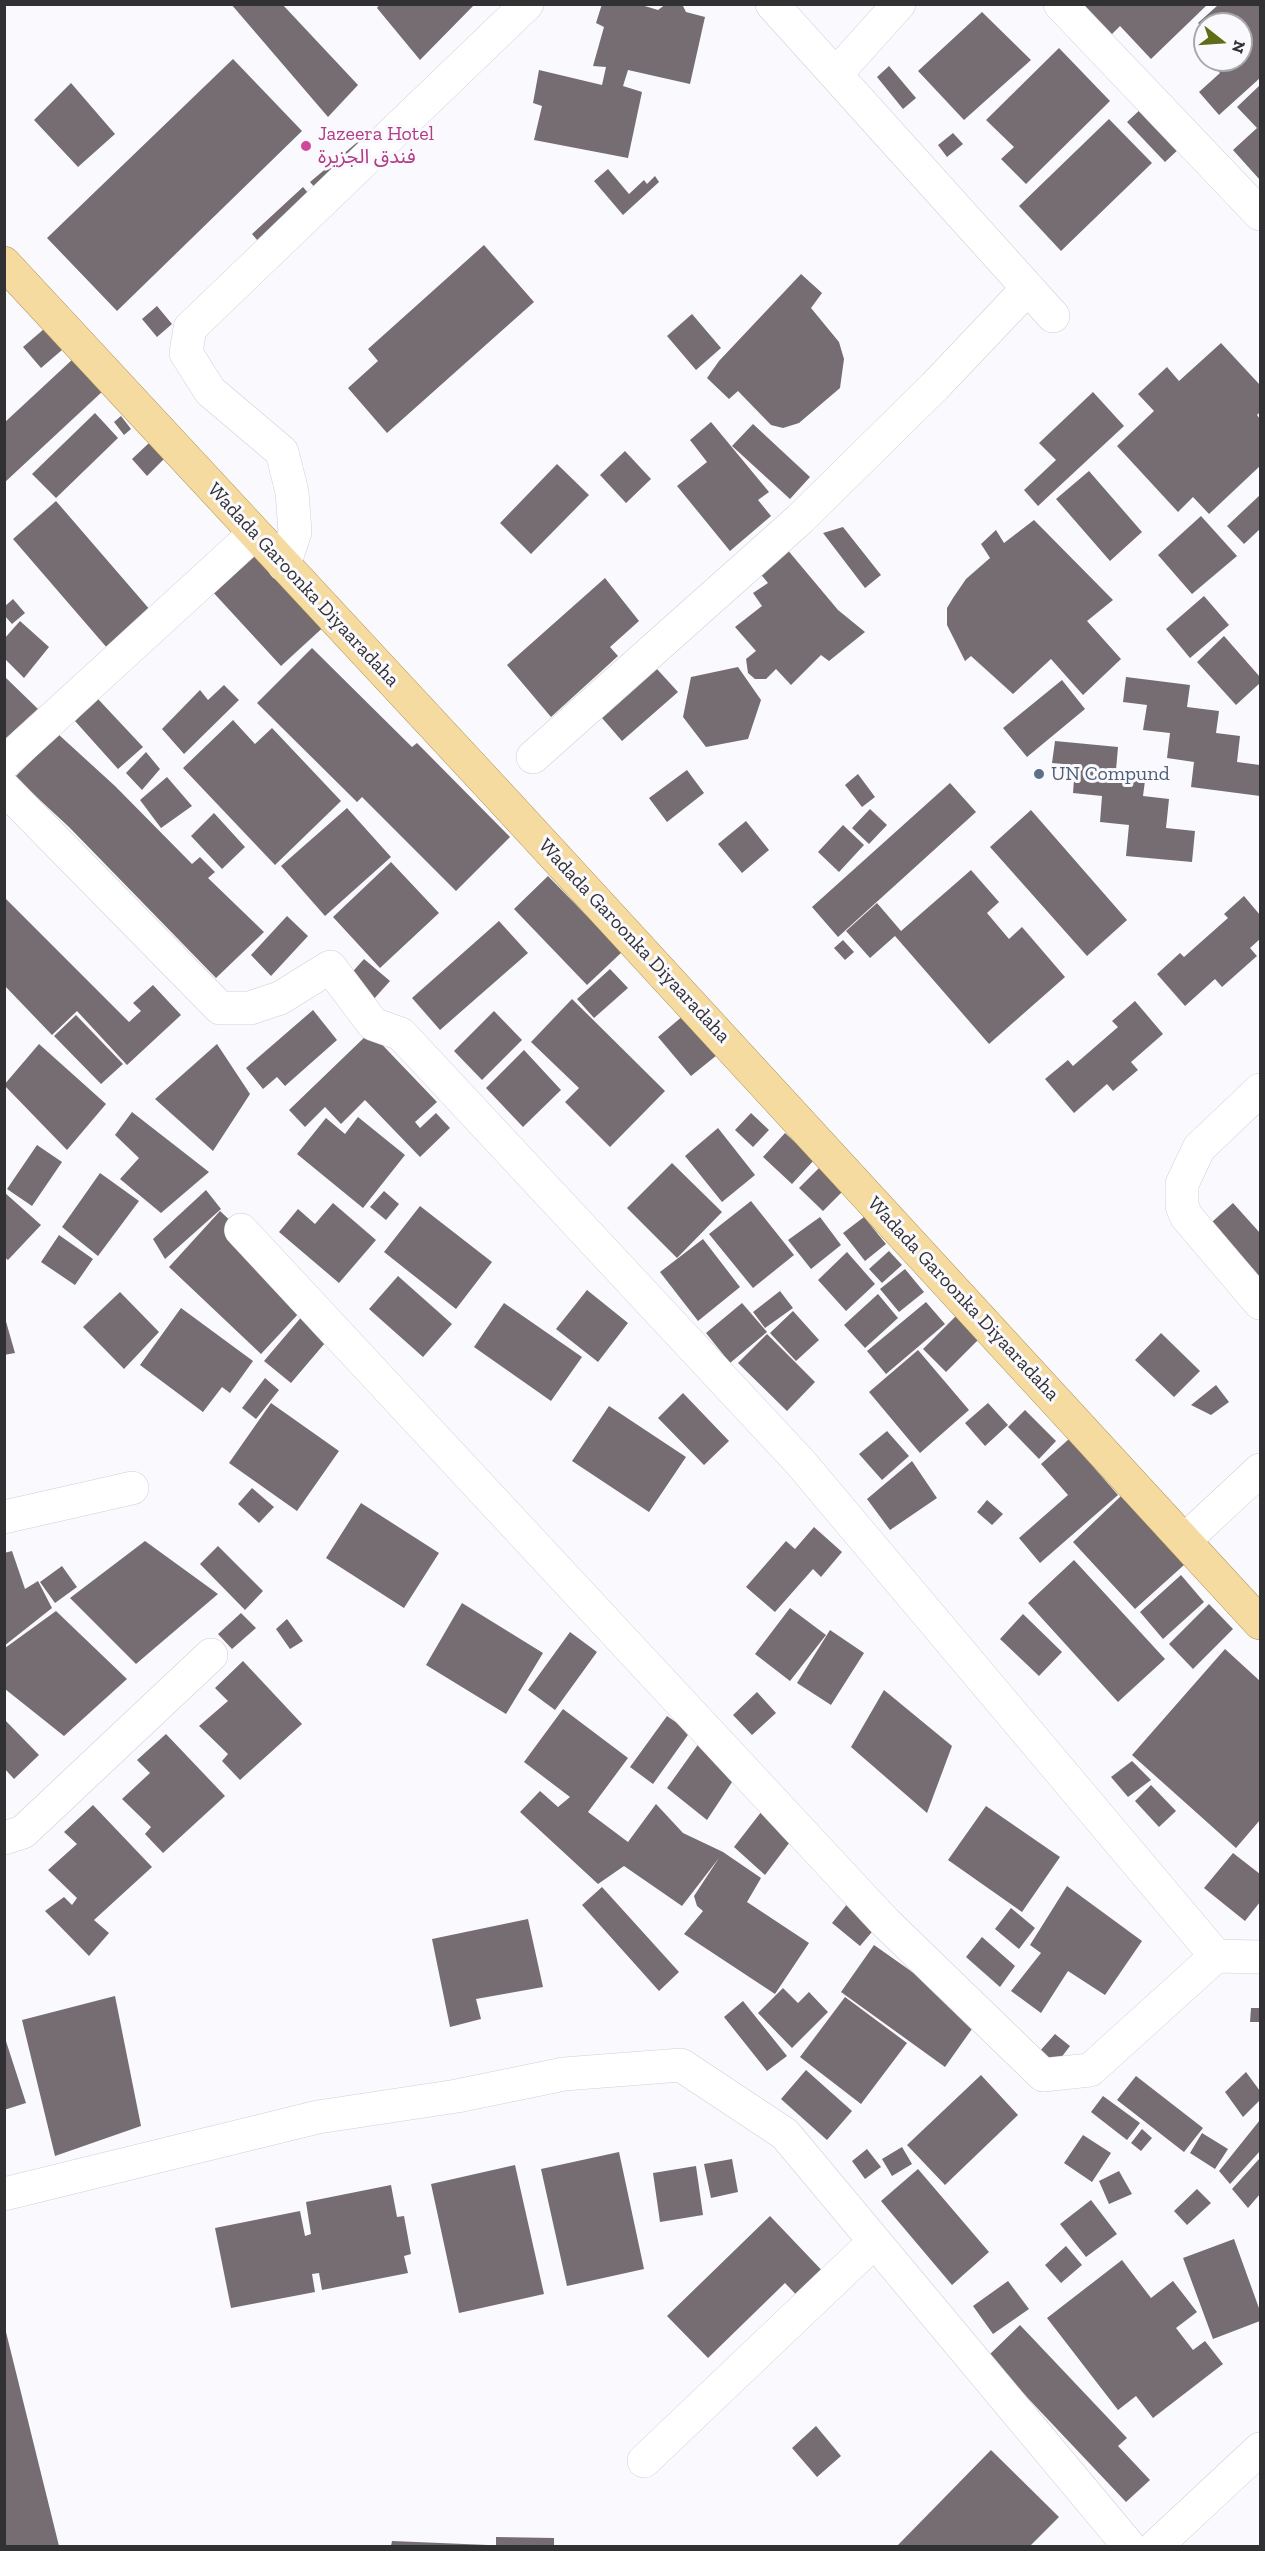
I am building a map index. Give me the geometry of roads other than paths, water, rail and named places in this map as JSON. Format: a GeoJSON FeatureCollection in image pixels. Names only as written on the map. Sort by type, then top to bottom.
{"type":"FeatureCollection","features":[{"type":"Feature","properties":{"kind":"main road","name":"Wadada Garoonka Diyaaradaha"},"geometry":{"type":"LineString","coordinates":[[4,262],[503,800],[1260,1623]]}},
{"type":"Feature","properties":{"kind":"street"},"geometry":{"type":"LineString","coordinates":[[284,565],[295,532],[292,492],[282,452],[210,391],[186,353],[190,328],[527,4]]}},
{"type":"Feature","properties":{"kind":"street"},"geometry":{"type":"LineString","coordinates":[[772,4],[1053,316]]}},
{"type":"Feature","properties":{"kind":"street"},"geometry":{"type":"LineString","coordinates":[[836,74],[899,4]]}},
{"type":"Feature","properties":{"kind":"street"},"geometry":{"type":"LineString","coordinates":[[1060,4],[1260,214]]}},
{"type":"Feature","properties":{"kind":"street"},"geometry":{"type":"LineString","coordinates":[[533,757],[800,519],[935,386],[1028,288]]}},
{"type":"Feature","properties":{"kind":"street"},"geometry":{"type":"LineString","coordinates":[[4,764],[254,534]]}},
{"type":"Feature","properties":{"kind":"street"},"geometry":{"type":"LineString","coordinates":[[4,788],[220,1008],[250,1008],[280,998],[330,967],[374,1024],[401,1034],[800,1462],[1216,1956]]}},
{"type":"Feature","properties":{"kind":"street"},"geometry":{"type":"LineString","coordinates":[[1260,1090],[1199,1148],[1182,1184],[1182,1206],[1186,1216],[1260,1303]]}},
{"type":"Feature","properties":{"kind":"street"},"geometry":{"type":"LineString","coordinates":[[241,1230],[885,1922],[1042,2075],[1090,2070],[1216,1956],[1260,1957]]}},
{"type":"Feature","properties":{"kind":"street"},"geometry":{"type":"LineString","coordinates":[[1185,1540],[1260,1470]]}},
{"type":"Feature","properties":{"kind":"street"},"geometry":{"type":"LineString","coordinates":[[4,1517],[132,1488]]}},
{"type":"Feature","properties":{"kind":"street"},"geometry":{"type":"LineString","coordinates":[[4,1838],[23,1832],[211,1655]]}},
{"type":"Feature","properties":{"kind":"street"},"geometry":{"type":"LineString","coordinates":[[4,2194],[318,2117],[458,2096],[564,2074],[681,2065],[785,2134],[1129,2547]]}},
{"type":"Feature","properties":{"kind":"street"},"geometry":{"type":"LineString","coordinates":[[644,2461],[874,2242]]}},
{"type":"Feature","properties":{"kind":"street"},"geometry":{"type":"LineString","coordinates":[[1156,2547],[1260,2449]]}},
{"type":"Feature","properties":{"kind":"place","name":"Jazeera Hotel فندق الجزيرة"},"geometry":{"type":"Point","coordinates":[306,146]}},
{"type":"Feature","properties":{"kind":"place","name":"UN Compund"},"geometry":{"type":"Point","coordinates":[1039,774]}}]}
